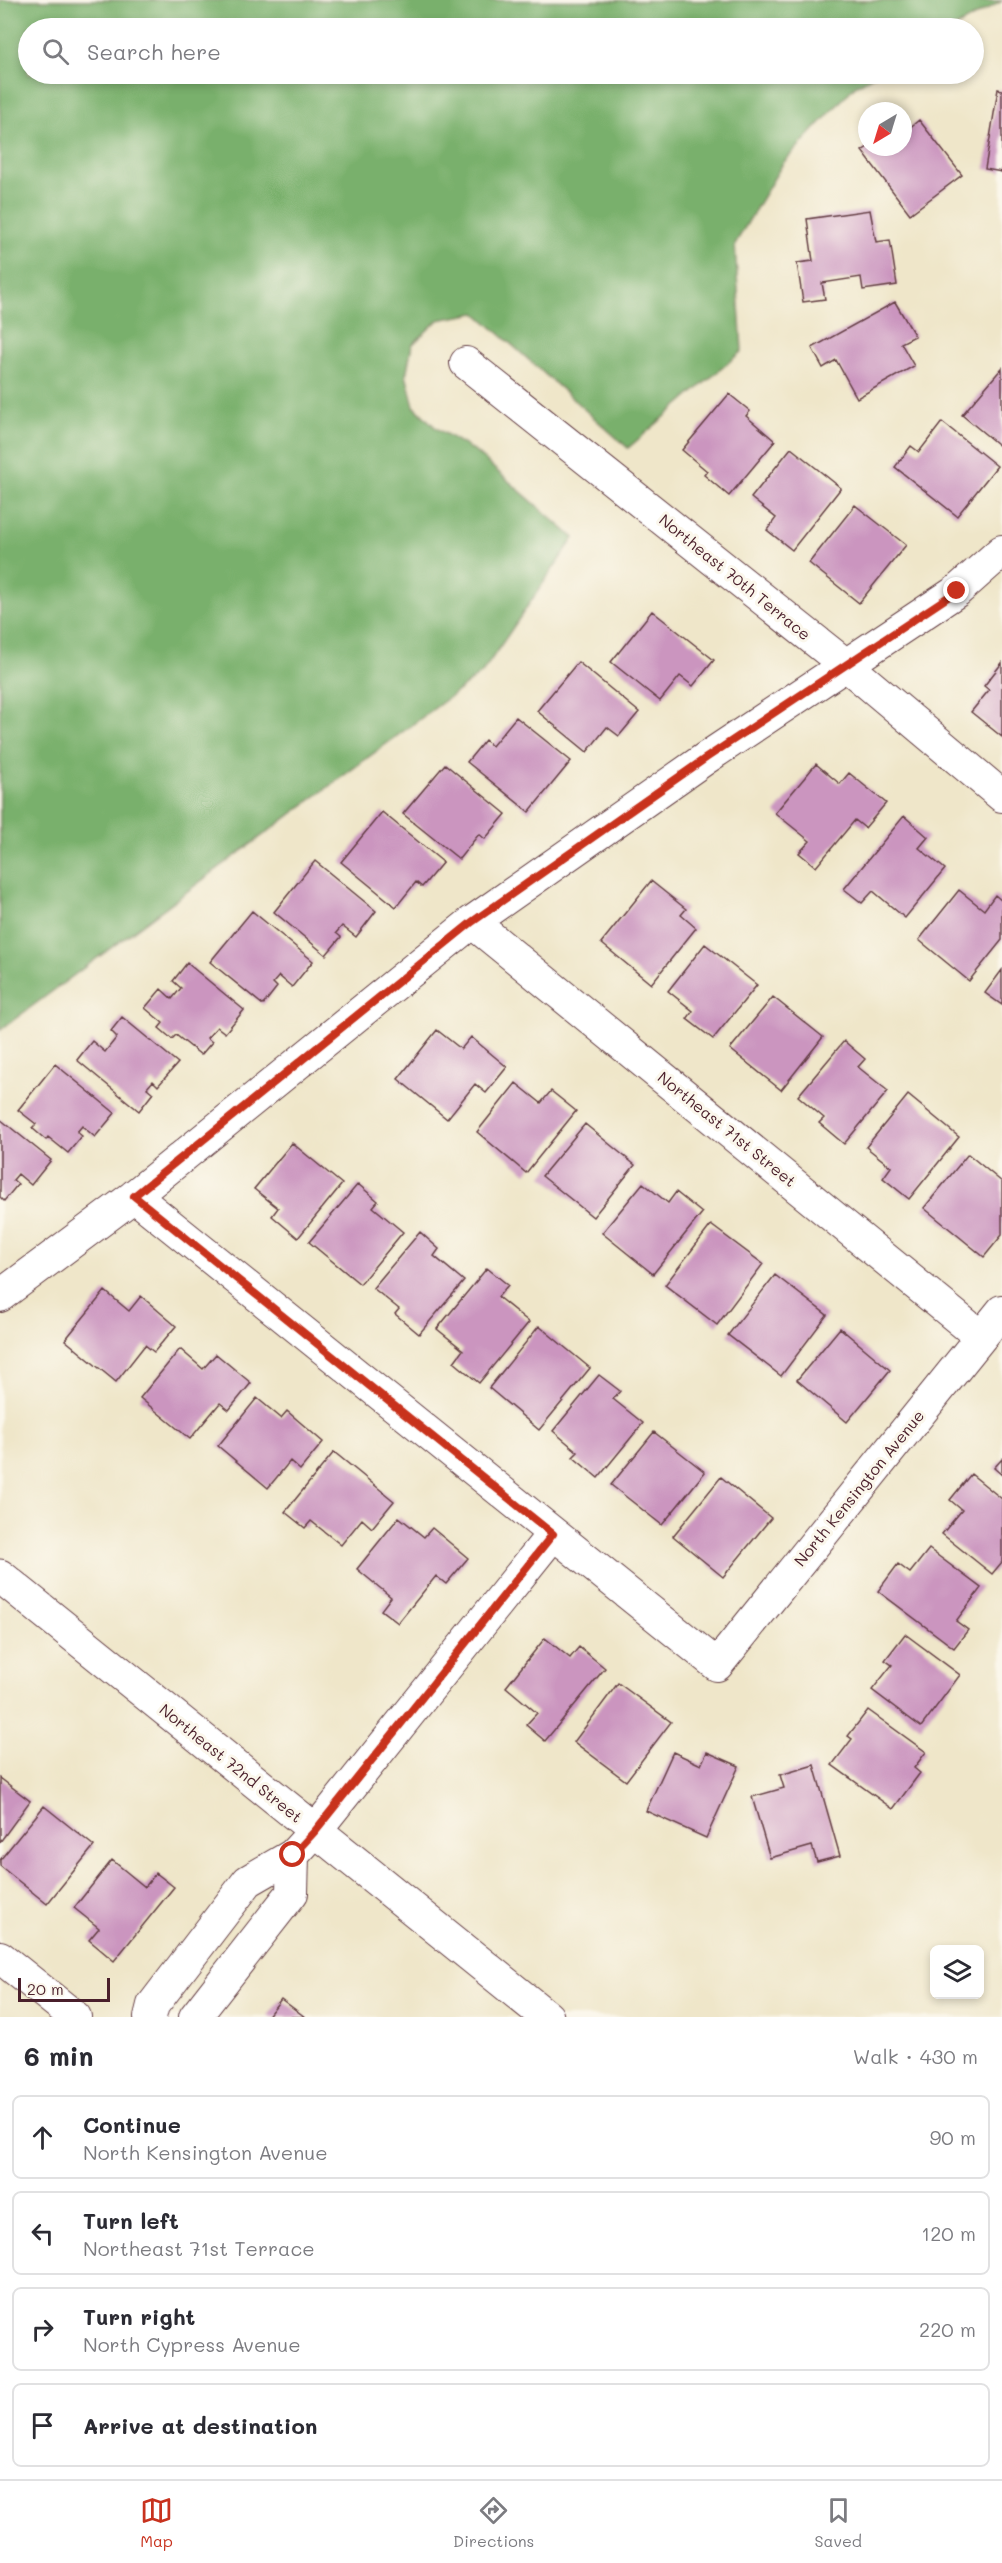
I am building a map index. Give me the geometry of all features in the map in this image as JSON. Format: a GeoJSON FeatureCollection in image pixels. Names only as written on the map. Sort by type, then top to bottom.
{"type":"FeatureCollection","features":[{"type":"Feature","properties":{"kind":"main road","name":"Northeast 72nd Street"},"geometry":{"type":"LineString","coordinates":[[0,1576],[547,2017]]}},
{"type":"Feature","properties":{"kind":"street","name":"Northeast 70th Terrace"},"geometry":{"type":"LineString","coordinates":[[465,363],[846,665],[1002,796]]}},
{"type":"Feature","properties":{"kind":"street"},"geometry":{"type":"LineString","coordinates":[[0,1296],[134,1196],[472,922],[706,758],[957,591],[1002,551]]}},
{"type":"Feature","properties":{"kind":"street","name":"Northeast 71st Street"},"geometry":{"type":"LineString","coordinates":[[472,922],[981,1337]]}},
{"type":"Feature","properties":{"kind":"street"},"geometry":{"type":"LineString","coordinates":[[134,1196],[553,1534],[315,1831],[293,1855],[248,1881],[153,2005],[150,2017]]}},
{"type":"Feature","properties":{"kind":"street","name":"North Kensington Avenue"},"geometry":{"type":"LineString","coordinates":[[553,1534],[717,1665],[1002,1311]]}},
{"type":"Feature","properties":{"kind":"street"},"geometry":{"type":"LineString","coordinates":[[195,2017],[292,1893],[293,1855]]}},
{"type":"Feature","properties":{"kind":"street"},"geometry":{"type":"LineString","coordinates":[[0,1957],[75,2017]]}},
{"type":"Feature","properties":{"kind":"green space"},"geometry":{"type":"Polygon","coordinates":[[[0,0],[1002,1],[972,18],[18,18],[18,84],[858,84],[783,163],[735,244],[742,351],[628,448],[476,313],[438,320],[412,345],[406,375],[414,406],[436,428],[474,451],[574,538],[482,673],[0,1030],[0,0]]]}},
{"type":"Feature","properties":{"kind":"building"},"geometry":{"type":"Polygon","coordinates":[[[998,89],[1002,90],[1002,172],[985,169],[998,89]]]}},
{"type":"Feature","properties":{"kind":"building"},"geometry":{"type":"Polygon","coordinates":[[[919,120],[962,175],[910,214],[866,156],[912,156],[912,126],[919,120]]]}},
{"type":"Feature","properties":{"kind":"building"},"geometry":{"type":"Polygon","coordinates":[[[870,210],[876,242],[890,240],[897,285],[863,290],[861,277],[822,283],[825,299],[803,302],[797,263],[813,261],[807,219],[870,210]]]}},
{"type":"Feature","properties":{"kind":"building"},"geometry":{"type":"Polygon","coordinates":[[[895,302],[915,336],[901,343],[914,366],[857,398],[836,360],[823,368],[812,348],[895,302]]]}},
{"type":"Feature","properties":{"kind":"building"},"geometry":{"type":"Polygon","coordinates":[[[1002,368],[1002,448],[962,415],[1002,368]]]}},
{"type":"Feature","properties":{"kind":"building"},"geometry":{"type":"Polygon","coordinates":[[[729,394],[750,411],[746,416],[775,441],[729,496],[704,475],[707,471],[682,450],[729,394]]]}},
{"type":"Feature","properties":{"kind":"building"},"geometry":{"type":"Polygon","coordinates":[[[942,422],[997,466],[957,516],[895,467],[911,446],[919,452],[942,422]]]}},
{"type":"Feature","properties":{"kind":"building"},"geometry":{"type":"Polygon","coordinates":[[[791,448],[841,488],[792,550],[767,530],[776,518],[751,498],[791,448]]]}},
{"type":"Feature","properties":{"kind":"building"},"geometry":{"type":"Polygon","coordinates":[[[855,505],[906,545],[859,603],[809,563],[855,505]]]}},
{"type":"Feature","properties":{"kind":"building"},"geometry":{"type":"Polygon","coordinates":[[[652,611],[714,660],[693,686],[680,676],[660,701],[611,662],[652,611]]]}},
{"type":"Feature","properties":{"kind":"building"},"geometry":{"type":"Polygon","coordinates":[[[578,662],[639,712],[619,736],[607,727],[587,752],[537,711],[578,662]]]}},
{"type":"Feature","properties":{"kind":"building"},"geometry":{"type":"Polygon","coordinates":[[[1002,663],[1002,737],[971,712],[989,690],[984,686],[1002,663]]]}},
{"type":"Feature","properties":{"kind":"building"},"geometry":{"type":"Polygon","coordinates":[[[516,717],[571,761],[529,812],[467,762],[485,740],[492,746],[516,717]]]}},
{"type":"Feature","properties":{"kind":"building"},"geometry":{"type":"Polygon","coordinates":[[[445,764],[506,814],[485,839],[479,834],[459,859],[403,814],[445,764]]]}},
{"type":"Feature","properties":{"kind":"building"},"geometry":{"type":"Polygon","coordinates":[[[816,764],[840,784],[849,773],[886,803],[865,828],[855,820],[816,867],[799,853],[810,841],[775,813],[816,764]]]}},
{"type":"Feature","properties":{"kind":"building"},"geometry":{"type":"Polygon","coordinates":[[[382,812],[443,862],[422,887],[416,882],[396,907],[341,862],[382,812]]]}},
{"type":"Feature","properties":{"kind":"building"},"geometry":{"type":"Polygon","coordinates":[[[904,816],[928,837],[919,848],[945,869],[905,918],[873,891],[862,903],[844,889],[904,816]]]}},
{"type":"Feature","properties":{"kind":"building"},"geometry":{"type":"Polygon","coordinates":[[[315,861],[376,911],[356,937],[342,926],[336,933],[341,937],[326,955],[274,912],[315,861]]]}},
{"type":"Feature","properties":{"kind":"building"},"geometry":{"type":"Polygon","coordinates":[[[651,881],[686,909],[681,915],[696,928],[651,984],[601,943],[651,881]]]}},
{"type":"Feature","properties":{"kind":"building"},"geometry":{"type":"Polygon","coordinates":[[[959,890],[984,910],[995,895],[1002,901],[1002,940],[969,981],[919,940],[959,890]]]}},
{"type":"Feature","properties":{"kind":"building"},"geometry":{"type":"Polygon","coordinates":[[[252,911],[313,961],[292,987],[279,976],[273,983],[277,987],[263,1005],[210,962],[252,911]]]}},
{"type":"Feature","properties":{"kind":"building"},"geometry":{"type":"Polygon","coordinates":[[[705,944],[757,985],[713,1039],[687,1019],[693,1011],[668,991],[705,944]]]}},
{"type":"Feature","properties":{"kind":"building"},"geometry":{"type":"Polygon","coordinates":[[[187,963],[244,1010],[225,1033],[217,1027],[207,1038],[212,1042],[201,1055],[176,1035],[172,1039],[159,1028],[163,1023],[145,1008],[161,989],[172,999],[181,988],[173,981],[187,963]]]}},
{"type":"Feature","properties":{"kind":"building"},"geometry":{"type":"Polygon","coordinates":[[[1002,970],[1002,1005],[985,993],[1002,970]]]}},
{"type":"Feature","properties":{"kind":"building"},"geometry":{"type":"Polygon","coordinates":[[[773,997],[823,1037],[781,1090],[730,1049],[773,997]]]}},
{"type":"Feature","properties":{"kind":"building"},"geometry":{"type":"Polygon","coordinates":[[[122,1017],[178,1063],[158,1086],[153,1081],[147,1088],[153,1093],[139,1111],[77,1060],[92,1041],[105,1052],[117,1037],[111,1031],[122,1017]]]}},
{"type":"Feature","properties":{"kind":"building"},"geometry":{"type":"Polygon","coordinates":[[[437,1030],[461,1049],[471,1037],[507,1067],[486,1093],[475,1084],[447,1119],[398,1079],[437,1030]]]}},
{"type":"Feature","properties":{"kind":"building"},"geometry":{"type":"Polygon","coordinates":[[[844,1041],[865,1059],[858,1067],[888,1091],[844,1144],[819,1123],[824,1118],[798,1096],[844,1041]]]}},
{"type":"Feature","properties":{"kind":"building"},"geometry":{"type":"Polygon","coordinates":[[[55,1064],[115,1113],[95,1137],[82,1126],[77,1132],[82,1136],[68,1153],[48,1137],[46,1140],[32,1128],[36,1124],[18,1110],[55,1064]]]}},
{"type":"Feature","properties":{"kind":"building"},"geometry":{"type":"Polygon","coordinates":[[[516,1083],[541,1103],[551,1091],[576,1111],[526,1173],[477,1132],[516,1083]]]}},
{"type":"Feature","properties":{"kind":"building"},"geometry":{"type":"Polygon","coordinates":[[[908,1095],[959,1137],[909,1199],[883,1178],[891,1167],[866,1147],[908,1095]]]}},
{"type":"Feature","properties":{"kind":"building"},"geometry":{"type":"Polygon","coordinates":[[[0,1119],[51,1160],[31,1185],[18,1174],[13,1180],[18,1184],[4,1201],[0,1197],[0,1119]]]}},
{"type":"Feature","properties":{"kind":"building"},"geometry":{"type":"Polygon","coordinates":[[[585,1124],[635,1165],[593,1217],[542,1176],[585,1124]]]}},
{"type":"Feature","properties":{"kind":"building"},"geometry":{"type":"Polygon","coordinates":[[[292,1143],[342,1184],[298,1238],[272,1216],[278,1208],[254,1189],[292,1143]]]}},
{"type":"Feature","properties":{"kind":"building"},"geometry":{"type":"Polygon","coordinates":[[[968,1154],[1002,1182],[1002,1235],[984,1257],[924,1208],[968,1154]]]}},
{"type":"Feature","properties":{"kind":"building"},"geometry":{"type":"Polygon","coordinates":[[[643,1183],[668,1203],[676,1192],[702,1213],[653,1274],[602,1233],[643,1183]]]}},
{"type":"Feature","properties":{"kind":"building"},"geometry":{"type":"Polygon","coordinates":[[[358,1184],[378,1201],[373,1207],[403,1232],[360,1284],[309,1242],[358,1184]]]}},
{"type":"Feature","properties":{"kind":"building"},"geometry":{"type":"Polygon","coordinates":[[[711,1225],[763,1264],[717,1325],[665,1285],[711,1225]]]}},
{"type":"Feature","properties":{"kind":"building"},"geometry":{"type":"Polygon","coordinates":[[[420,1232],[439,1249],[434,1256],[464,1281],[419,1334],[395,1314],[399,1309],[373,1288],[420,1232]]]}},
{"type":"Feature","properties":{"kind":"building"},"geometry":{"type":"Polygon","coordinates":[[[487,1268],[508,1285],[498,1297],[529,1322],[479,1383],[454,1362],[463,1350],[437,1329],[487,1268]]]}},
{"type":"Feature","properties":{"kind":"building"},"geometry":{"type":"Polygon","coordinates":[[[775,1275],[827,1315],[781,1376],[728,1335],[775,1275]]]}},
{"type":"Feature","properties":{"kind":"building"},"geometry":{"type":"Polygon","coordinates":[[[105,1291],[129,1311],[141,1296],[176,1326],[154,1352],[145,1345],[116,1382],[65,1340],[105,1291]]]}},
{"type":"Feature","properties":{"kind":"building"},"geometry":{"type":"Polygon","coordinates":[[[539,1326],[590,1368],[539,1430],[489,1388],[539,1326]]]}},
{"type":"Feature","properties":{"kind":"building"},"geometry":{"type":"Polygon","coordinates":[[[840,1328],[890,1370],[847,1422],[797,1380],[840,1328]]]}},
{"type":"Feature","properties":{"kind":"building"},"geometry":{"type":"Polygon","coordinates":[[[180,1349],[203,1369],[216,1354],[251,1383],[229,1410],[220,1403],[190,1439],[140,1398],[180,1349]]]}},
{"type":"Feature","properties":{"kind":"building"},"geometry":{"type":"Polygon","coordinates":[[[599,1375],[620,1391],[613,1399],[643,1423],[598,1478],[573,1457],[578,1452],[553,1431],[599,1375]]]}},
{"type":"Feature","properties":{"kind":"building"},"geometry":{"type":"Polygon","coordinates":[[[257,1398],[281,1418],[287,1411],[323,1442],[300,1470],[290,1461],[268,1488],[218,1446],[257,1398]]]}},
{"type":"Feature","properties":{"kind":"building"},"geometry":{"type":"Polygon","coordinates":[[[654,1432],[705,1472],[662,1525],[611,1485],[654,1432]]]}},
{"type":"Feature","properties":{"kind":"building"},"geometry":{"type":"Polygon","coordinates":[[[334,1452],[394,1501],[372,1528],[362,1519],[341,1545],[311,1521],[305,1528],[285,1512],[334,1452]]]}},
{"type":"Feature","properties":{"kind":"building"},"geometry":{"type":"Polygon","coordinates":[[[1002,1459],[1002,1475],[994,1468],[1002,1459]]]}},
{"type":"Feature","properties":{"kind":"building"},"geometry":{"type":"Polygon","coordinates":[[[971,1474],[1002,1499],[1002,1562],[992,1574],[942,1534],[962,1510],[950,1500],[971,1474]]]}},
{"type":"Feature","properties":{"kind":"building"},"geometry":{"type":"Polygon","coordinates":[[[721,1477],[771,1518],[723,1577],[673,1536],[721,1477]]]}},
{"type":"Feature","properties":{"kind":"building"},"geometry":{"type":"Polygon","coordinates":[[[399,1517],[424,1537],[432,1528],[468,1558],[446,1584],[436,1576],[398,1623],[381,1610],[391,1597],[357,1569],[399,1517]]]}},
{"type":"Feature","properties":{"kind":"building"},"geometry":{"type":"Polygon","coordinates":[[[929,1549],[981,1588],[956,1621],[968,1630],[954,1648],[878,1591],[898,1564],[910,1573],[929,1549]]]}},
{"type":"Feature","properties":{"kind":"building"},"geometry":{"type":"Polygon","coordinates":[[[905,1634],[960,1675],[921,1727],[872,1690],[892,1665],[885,1660],[905,1634]]]}},
{"type":"Feature","properties":{"kind":"building"},"geometry":{"type":"Polygon","coordinates":[[[545,1638],[570,1658],[579,1647],[605,1668],[545,1741],[526,1725],[537,1713],[506,1687],[545,1638]]]}},
{"type":"Feature","properties":{"kind":"building"},"geometry":{"type":"Polygon","coordinates":[[[618,1683],[671,1722],[626,1781],[574,1742],[618,1683]]]}},
{"type":"Feature","properties":{"kind":"building"},"geometry":{"type":"Polygon","coordinates":[[[868,1710],[926,1752],[914,1768],[920,1773],[893,1809],[832,1765],[852,1739],[848,1736],[868,1710]]]}},
{"type":"Feature","properties":{"kind":"building"},"geometry":{"type":"Polygon","coordinates":[[[673,1752],[701,1765],[707,1752],[739,1766],[706,1838],[646,1811],[673,1752]]]}},
{"type":"Feature","properties":{"kind":"building"},"geometry":{"type":"Polygon","coordinates":[[[814,1765],[840,1856],[817,1862],[812,1846],[770,1858],[752,1797],[784,1788],[780,1775],[814,1765]]]}},
{"type":"Feature","properties":{"kind":"building"},"geometry":{"type":"Polygon","coordinates":[[[0,1778],[30,1801],[0,1842],[0,1778]]]}},
{"type":"Feature","properties":{"kind":"building"},"geometry":{"type":"Polygon","coordinates":[[[44,1806],[94,1846],[47,1904],[0,1866],[0,1860],[44,1806]]]}},
{"type":"Feature","properties":{"kind":"building"},"geometry":{"type":"Polygon","coordinates":[[[112,1860],[145,1887],[156,1873],[174,1887],[114,1961],[89,1940],[99,1928],[74,1908],[112,1860]]]}},
{"type":"Feature","properties":{"kind":"building"},"geometry":{"type":"Polygon","coordinates":[[[281,1999],[305,2017],[267,2017],[281,1999]]]}},
{"type":"Feature","properties":{"kind":"route"},"geometry":{"type":"LineString","coordinates":[[293,1855],[315,1831],[553,1534],[134,1196],[472,922],[706,758],[957,591]]}}]}
